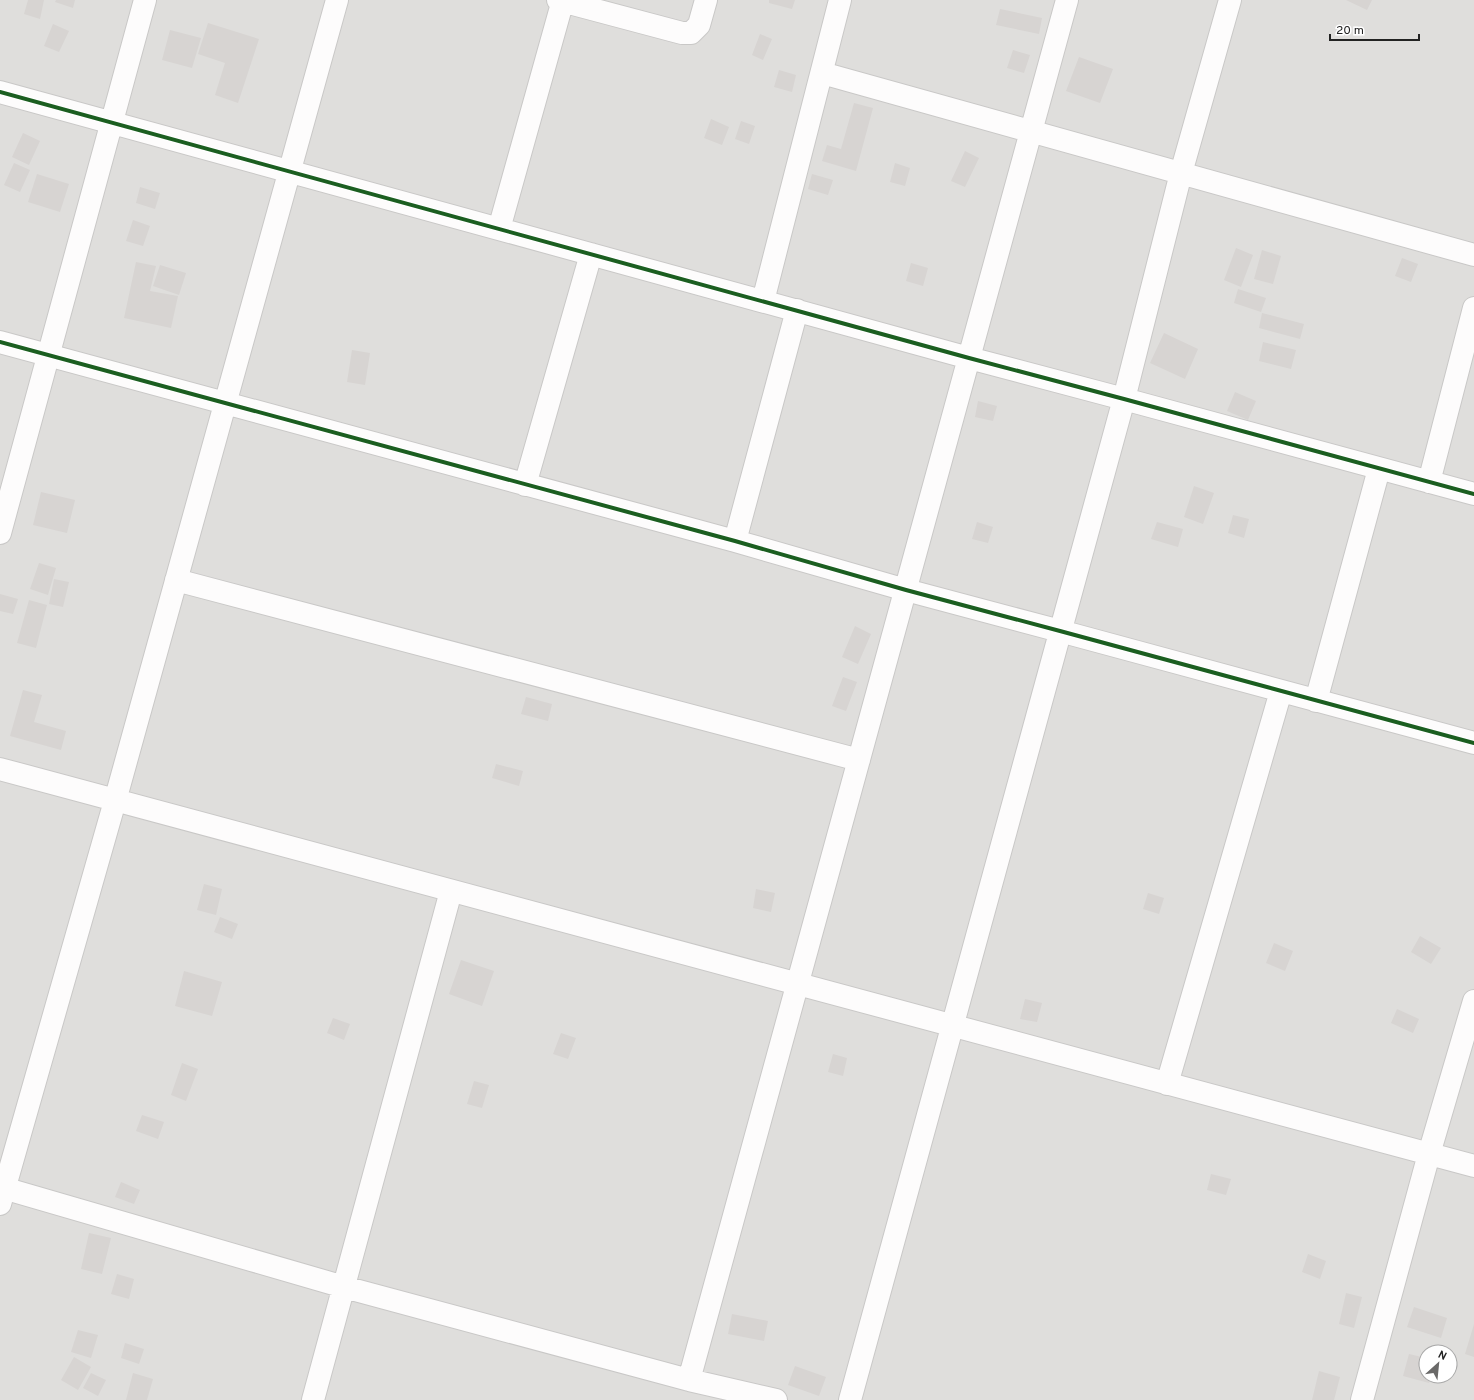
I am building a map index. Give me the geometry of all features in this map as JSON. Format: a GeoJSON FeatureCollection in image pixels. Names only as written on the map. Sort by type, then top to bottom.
{"type":"FeatureCollection","features":[{"type":"Feature","properties":{"kind":"street"},"geometry":{"type":"LineString","coordinates":[[0,533],[145,0]]}},
{"type":"Feature","properties":{"kind":"street"},"geometry":{"type":"LineString","coordinates":[[337,0],[115,801],[1,1193],[689,1380],[776,1400]]}},
{"type":"Feature","properties":{"kind":"street"},"geometry":{"type":"LineString","coordinates":[[499,229],[561,0],[682,33],[691,33],[699,26],[706,0]]}},
{"type":"Feature","properties":{"kind":"street"},"geometry":{"type":"LineString","coordinates":[[763,301],[840,0]]}},
{"type":"Feature","properties":{"kind":"street"},"geometry":{"type":"LineString","coordinates":[[850,1400],[1124,399],[1181,173],[1230,0]]}},
{"type":"Feature","properties":{"kind":"street"},"geometry":{"type":"LineString","coordinates":[[689,1380],[1031,131],[1063,1]]}},
{"type":"Feature","properties":{"kind":"street"},"geometry":{"type":"LineString","coordinates":[[822,73],[1474,255]]}},
{"type":"Feature","properties":{"kind":"street"},"geometry":{"type":"LineString","coordinates":[[0,92],[969,358],[1474,494]]}},
{"type":"Feature","properties":{"kind":"street"},"geometry":{"type":"LineString","coordinates":[[525,485],[591,254]]}},
{"type":"Feature","properties":{"kind":"street"},"geometry":{"type":"LineString","coordinates":[[1429,482],[1474,308]]}},
{"type":"Feature","properties":{"kind":"street"},"geometry":{"type":"LineString","coordinates":[[735,541],[797,310]]}},
{"type":"Feature","properties":{"kind":"street"},"geometry":{"type":"LineString","coordinates":[[0,342],[735,541],[906,590],[1474,743]]}},
{"type":"Feature","properties":{"kind":"street"},"geometry":{"type":"LineString","coordinates":[[1316,701],[1379,468]]}},
{"type":"Feature","properties":{"kind":"street"},"geometry":{"type":"LineString","coordinates":[[176,580],[859,760]]}},
{"type":"Feature","properties":{"kind":"street"},"geometry":{"type":"LineString","coordinates":[[1167,1084],[1281,691]]}},
{"type":"Feature","properties":{"kind":"street"},"geometry":{"type":"LineString","coordinates":[[0,769],[797,986],[1474,1166]]}},
{"type":"Feature","properties":{"kind":"street"},"geometry":{"type":"LineString","coordinates":[[313,1400],[451,891]]}},
{"type":"Feature","properties":{"kind":"street"},"geometry":{"type":"LineString","coordinates":[[1362,1400],[1429,1154],[1474,1001]]}},
{"type":"Feature","properties":{"kind":"shaded area"},"geometry":{"type":"Polygon","coordinates":[[[0,0],[1474,0],[1474,1400],[0,1400],[0,0]]]}},
{"type":"Feature","properties":{"kind":"building"},"geometry":{"type":"Polygon","coordinates":[[[28,0],[44,0],[40,19],[24,14],[28,0]]]}},
{"type":"Feature","properties":{"kind":"building"},"geometry":{"type":"Polygon","coordinates":[[[56,0],[75,0],[73,8],[55,2],[56,0]]]}},
{"type":"Feature","properties":{"kind":"building"},"geometry":{"type":"Polygon","coordinates":[[[769,0],[795,0],[792,9],[769,3],[769,0]]]}},
{"type":"Feature","properties":{"kind":"building"},"geometry":{"type":"Polygon","coordinates":[[[1346,0],[1372,0],[1367,10],[1346,0]]]}},
{"type":"Feature","properties":{"kind":"building"},"geometry":{"type":"Polygon","coordinates":[[[1000,9],[1042,18],[1039,34],[996,25],[1000,9]]]}},
{"type":"Feature","properties":{"kind":"building"},"geometry":{"type":"Polygon","coordinates":[[[208,23],[259,39],[238,103],[215,95],[225,63],[198,54],[208,23]]]}},
{"type":"Feature","properties":{"kind":"building"},"geometry":{"type":"Polygon","coordinates":[[[53,24],[69,31],[59,52],[44,46],[53,24]]]}},
{"type":"Feature","properties":{"kind":"building"},"geometry":{"type":"Polygon","coordinates":[[[170,30],[201,38],[192,68],[162,60],[170,30]]]}},
{"type":"Feature","properties":{"kind":"building"},"geometry":{"type":"Polygon","coordinates":[[[760,34],[772,39],[763,60],[752,55],[760,34]]]}},
{"type":"Feature","properties":{"kind":"building"},"geometry":{"type":"Polygon","coordinates":[[[1013,50],[1030,55],[1024,73],[1007,68],[1013,50]]]}},
{"type":"Feature","properties":{"kind":"building"},"geometry":{"type":"Polygon","coordinates":[[[1079,57],[1113,69],[1100,103],[1066,91],[1079,57]]]}},
{"type":"Feature","properties":{"kind":"building"},"geometry":{"type":"Polygon","coordinates":[[[779,70],[796,75],[792,92],[774,87],[779,70]]]}},
{"type":"Feature","properties":{"kind":"building"},"geometry":{"type":"Polygon","coordinates":[[[854,103],[873,108],[856,171],[822,161],[827,145],[841,149],[854,103]]]}},
{"type":"Feature","properties":{"kind":"building"},"geometry":{"type":"Polygon","coordinates":[[[711,119],[729,127],[722,145],[704,138],[711,119]]]}},
{"type":"Feature","properties":{"kind":"building"},"geometry":{"type":"Polygon","coordinates":[[[741,121],[755,126],[749,144],[735,139],[741,121]]]}},
{"type":"Feature","properties":{"kind":"building"},"geometry":{"type":"Polygon","coordinates":[[[23,133],[40,141],[29,165],[12,157],[23,133]]]}},
{"type":"Feature","properties":{"kind":"building"},"geometry":{"type":"Polygon","coordinates":[[[965,151],[979,158],[965,187],[951,181],[965,151]]]}},
{"type":"Feature","properties":{"kind":"building"},"geometry":{"type":"Polygon","coordinates":[[[14,163],[30,170],[20,192],[4,185],[14,163]]]}},
{"type":"Feature","properties":{"kind":"building"},"geometry":{"type":"Polygon","coordinates":[[[895,163],[910,168],[905,186],[890,182],[895,163]]]}},
{"type":"Feature","properties":{"kind":"building"},"geometry":{"type":"Polygon","coordinates":[[[37,174],[69,184],[60,212],[28,202],[37,174]]]}},
{"type":"Feature","properties":{"kind":"building"},"geometry":{"type":"Polygon","coordinates":[[[812,174],[833,180],[828,195],[808,189],[812,174]]]}},
{"type":"Feature","properties":{"kind":"building"},"geometry":{"type":"Polygon","coordinates":[[[140,187],[160,193],[155,209],[136,203],[140,187]]]}},
{"type":"Feature","properties":{"kind":"building"},"geometry":{"type":"Polygon","coordinates":[[[133,220],[150,226],[143,246],[126,241],[133,220]]]}},
{"type":"Feature","properties":{"kind":"building"},"geometry":{"type":"Polygon","coordinates":[[[1236,248],[1253,255],[1241,287],[1224,280],[1236,248]]]}},
{"type":"Feature","properties":{"kind":"building"},"geometry":{"type":"Polygon","coordinates":[[[1262,250],[1281,256],[1273,284],[1254,279],[1262,250]]]}},
{"type":"Feature","properties":{"kind":"building"},"geometry":{"type":"Polygon","coordinates":[[[1402,258],[1418,264],[1411,282],[1395,276],[1402,258]]]}},
{"type":"Feature","properties":{"kind":"building"},"geometry":{"type":"Polygon","coordinates":[[[136,262],[156,266],[150,291],[178,296],[171,328],[124,318],[136,262]]]}},
{"type":"Feature","properties":{"kind":"building"},"geometry":{"type":"Polygon","coordinates":[[[911,263],[928,268],[923,286],[906,281],[911,263]]]}},
{"type":"Feature","properties":{"kind":"building"},"geometry":{"type":"Polygon","coordinates":[[[160,265],[186,273],[179,295],[153,286],[160,265]]]}},
{"type":"Feature","properties":{"kind":"building"},"geometry":{"type":"Polygon","coordinates":[[[1238,289],[1266,298],[1261,312],[1234,303],[1238,289]]]}},
{"type":"Feature","properties":{"kind":"building"},"geometry":{"type":"Polygon","coordinates":[[[1262,313],[1304,324],[1300,339],[1259,328],[1262,313]]]}},
{"type":"Feature","properties":{"kind":"building"},"geometry":{"type":"Polygon","coordinates":[[[1164,333],[1198,349],[1185,379],[1150,363],[1164,333]]]}},
{"type":"Feature","properties":{"kind":"building"},"geometry":{"type":"Polygon","coordinates":[[[1263,342],[1296,350],[1291,369],[1259,361],[1263,342]]]}},
{"type":"Feature","properties":{"kind":"building"},"geometry":{"type":"Polygon","coordinates":[[[352,350],[370,353],[365,385],[347,382],[352,350]]]}},
{"type":"Feature","properties":{"kind":"building"},"geometry":{"type":"Polygon","coordinates":[[[1235,392],[1256,401],[1248,420],[1227,411],[1235,392]]]}},
{"type":"Feature","properties":{"kind":"building"},"geometry":{"type":"Polygon","coordinates":[[[978,401],[997,406],[993,421],[975,417],[978,401]]]}},
{"type":"Feature","properties":{"kind":"building"},"geometry":{"type":"Polygon","coordinates":[[[1194,486],[1214,493],[1203,524],[1184,517],[1194,486]]]}},
{"type":"Feature","properties":{"kind":"building"},"geometry":{"type":"Polygon","coordinates":[[[41,492],[75,500],[67,533],[33,525],[41,492]]]}},
{"type":"Feature","properties":{"kind":"building"},"geometry":{"type":"Polygon","coordinates":[[[1233,515],[1249,519],[1244,538],[1228,533],[1233,515]]]}},
{"type":"Feature","properties":{"kind":"building"},"geometry":{"type":"Polygon","coordinates":[[[977,522],[993,527],[988,543],[972,539],[977,522]]]}},
{"type":"Feature","properties":{"kind":"building"},"geometry":{"type":"Polygon","coordinates":[[[1157,522],[1183,529],[1178,547],[1151,539],[1157,522]]]}},
{"type":"Feature","properties":{"kind":"building"},"geometry":{"type":"Polygon","coordinates":[[[39,563],[56,568],[48,595],[30,589],[39,563]]]}},
{"type":"Feature","properties":{"kind":"building"},"geometry":{"type":"Polygon","coordinates":[[[54,579],[69,582],[63,607],[49,604],[54,579]]]}},
{"type":"Feature","properties":{"kind":"building"},"geometry":{"type":"Polygon","coordinates":[[[0,594],[18,599],[13,614],[0,611],[0,594]]]}},
{"type":"Feature","properties":{"kind":"building"},"geometry":{"type":"Polygon","coordinates":[[[29,600],[47,605],[36,648],[17,643],[29,600]]]}},
{"type":"Feature","properties":{"kind":"building"},"geometry":{"type":"Polygon","coordinates":[[[855,626],[871,634],[858,664],[842,657],[855,626]]]}},
{"type":"Feature","properties":{"kind":"building"},"geometry":{"type":"Polygon","coordinates":[[[843,677],[857,682],[846,711],[832,706],[843,677]]]}},
{"type":"Feature","properties":{"kind":"building"},"geometry":{"type":"Polygon","coordinates":[[[23,690],[42,695],[34,722],[66,731],[61,750],[10,736],[23,690]]]}},
{"type":"Feature","properties":{"kind":"building"},"geometry":{"type":"Polygon","coordinates":[[[526,697],[552,704],[548,721],[521,714],[526,697]]]}},
{"type":"Feature","properties":{"kind":"building"},"geometry":{"type":"Polygon","coordinates":[[[496,764],[523,771],[519,786],[492,778],[496,764]]]}},
{"type":"Feature","properties":{"kind":"building"},"geometry":{"type":"Polygon","coordinates":[[[204,884],[222,889],[216,915],[197,910],[204,884]]]}},
{"type":"Feature","properties":{"kind":"building"},"geometry":{"type":"Polygon","coordinates":[[[756,889],[775,893],[771,912],[753,908],[756,889]]]}},
{"type":"Feature","properties":{"kind":"building"},"geometry":{"type":"Polygon","coordinates":[[[1148,893],[1164,898],[1159,914],[1143,909],[1148,893]]]}},
{"type":"Feature","properties":{"kind":"building"},"geometry":{"type":"Polygon","coordinates":[[[220,917],[238,924],[232,939],[214,932],[220,917]]]}},
{"type":"Feature","properties":{"kind":"building"},"geometry":{"type":"Polygon","coordinates":[[[1420,936],[1441,948],[1431,964],[1411,952],[1420,936]]]}},
{"type":"Feature","properties":{"kind":"building"},"geometry":{"type":"Polygon","coordinates":[[[1274,943],[1293,951],[1285,971],[1266,963],[1274,943]]]}},
{"type":"Feature","properties":{"kind":"building"},"geometry":{"type":"Polygon","coordinates":[[[461,960],[494,971],[482,1006],[449,994],[461,960]]]}},
{"type":"Feature","properties":{"kind":"building"},"geometry":{"type":"Polygon","coordinates":[[[184,971],[222,982],[212,1016],[175,1006],[184,971]]]}},
{"type":"Feature","properties":{"kind":"building"},"geometry":{"type":"Polygon","coordinates":[[[1025,999],[1042,1003],[1037,1022],[1020,1019],[1025,999]]]}},
{"type":"Feature","properties":{"kind":"building"},"geometry":{"type":"Polygon","coordinates":[[[1397,1009],[1419,1019],[1413,1033],[1391,1023],[1397,1009]]]}},
{"type":"Feature","properties":{"kind":"building"},"geometry":{"type":"Polygon","coordinates":[[[333,1018],[350,1024],[344,1040],[327,1033],[333,1018]]]}},
{"type":"Feature","properties":{"kind":"building"},"geometry":{"type":"Polygon","coordinates":[[[561,1033],[576,1038],[568,1059],[553,1054],[561,1033]]]}},
{"type":"Feature","properties":{"kind":"building"},"geometry":{"type":"Polygon","coordinates":[[[833,1054],[847,1058],[843,1076],[828,1072],[833,1054]]]}},
{"type":"Feature","properties":{"kind":"building"},"geometry":{"type":"Polygon","coordinates":[[[182,1063],[198,1069],[186,1101],[171,1095],[182,1063]]]}},
{"type":"Feature","properties":{"kind":"building"},"geometry":{"type":"Polygon","coordinates":[[[474,1081],[489,1085],[482,1108],[467,1104],[474,1081]]]}},
{"type":"Feature","properties":{"kind":"building"},"geometry":{"type":"Polygon","coordinates":[[[142,1115],[164,1122],[158,1139],[136,1131],[142,1115]]]}},
{"type":"Feature","properties":{"kind":"building"},"geometry":{"type":"Polygon","coordinates":[[[1211,1174],[1231,1179],[1226,1195],[1207,1190],[1211,1174]]]}},
{"type":"Feature","properties":{"kind":"building"},"geometry":{"type":"Polygon","coordinates":[[[121,1182],[140,1190],[134,1204],[115,1197],[121,1182]]]}},
{"type":"Feature","properties":{"kind":"building"},"geometry":{"type":"Polygon","coordinates":[[[89,1233],[111,1238],[102,1274],[81,1269],[89,1233]]]}},
{"type":"Feature","properties":{"kind":"building"},"geometry":{"type":"Polygon","coordinates":[[[1308,1254],[1326,1261],[1320,1279],[1302,1272],[1308,1254]]]}},
{"type":"Feature","properties":{"kind":"building"},"geometry":{"type":"Polygon","coordinates":[[[117,1274],[134,1279],[129,1299],[111,1294],[117,1274]]]}},
{"type":"Feature","properties":{"kind":"building"},"geometry":{"type":"Polygon","coordinates":[[[1346,1293],[1362,1297],[1354,1328],[1339,1324],[1346,1293]]]}},
{"type":"Feature","properties":{"kind":"building"},"geometry":{"type":"Polygon","coordinates":[[[1414,1307],[1447,1318],[1441,1338],[1407,1327],[1414,1307]]]}},
{"type":"Feature","properties":{"kind":"building"},"geometry":{"type":"Polygon","coordinates":[[[732,1314],[768,1321],[764,1341],[728,1334],[732,1314]]]}},
{"type":"Feature","properties":{"kind":"building"},"geometry":{"type":"Polygon","coordinates":[[[1474,1324],[1474,1357],[1465,1354],[1474,1324]]]}},
{"type":"Feature","properties":{"kind":"building"},"geometry":{"type":"Polygon","coordinates":[[[78,1330],[98,1335],[91,1358],[71,1352],[78,1330]]]}},
{"type":"Feature","properties":{"kind":"building"},"geometry":{"type":"Polygon","coordinates":[[[125,1343],[144,1349],[139,1364],[121,1358],[125,1343]]]}},
{"type":"Feature","properties":{"kind":"building"},"geometry":{"type":"Polygon","coordinates":[[[1409,1354],[1418,1356],[1418,1380],[1403,1376],[1409,1354]]]}},
{"type":"Feature","properties":{"kind":"building"},"geometry":{"type":"Polygon","coordinates":[[[74,1357],[91,1367],[78,1390],[61,1380],[74,1357]]]}},
{"type":"Feature","properties":{"kind":"building"},"geometry":{"type":"Polygon","coordinates":[[[795,1366],[826,1377],[819,1396],[788,1385],[795,1366]]]}},
{"type":"Feature","properties":{"kind":"building"},"geometry":{"type":"Polygon","coordinates":[[[1319,1371],[1340,1377],[1334,1400],[1312,1400],[1319,1371]]]}},
{"type":"Feature","properties":{"kind":"building"},"geometry":{"type":"Polygon","coordinates":[[[91,1373],[106,1380],[98,1396],[83,1388],[91,1373]]]}},
{"type":"Feature","properties":{"kind":"building"},"geometry":{"type":"Polygon","coordinates":[[[133,1373],[153,1379],[147,1400],[126,1400],[133,1373]]]}},
{"type":"Feature","properties":{"kind":"cycle path"},"geometry":{"type":"LineString","coordinates":[[0,92],[969,358],[1474,494]]}},
{"type":"Feature","properties":{"kind":"cycle path"},"geometry":{"type":"LineString","coordinates":[[0,342],[735,541],[906,590],[1474,743]]}}]}
